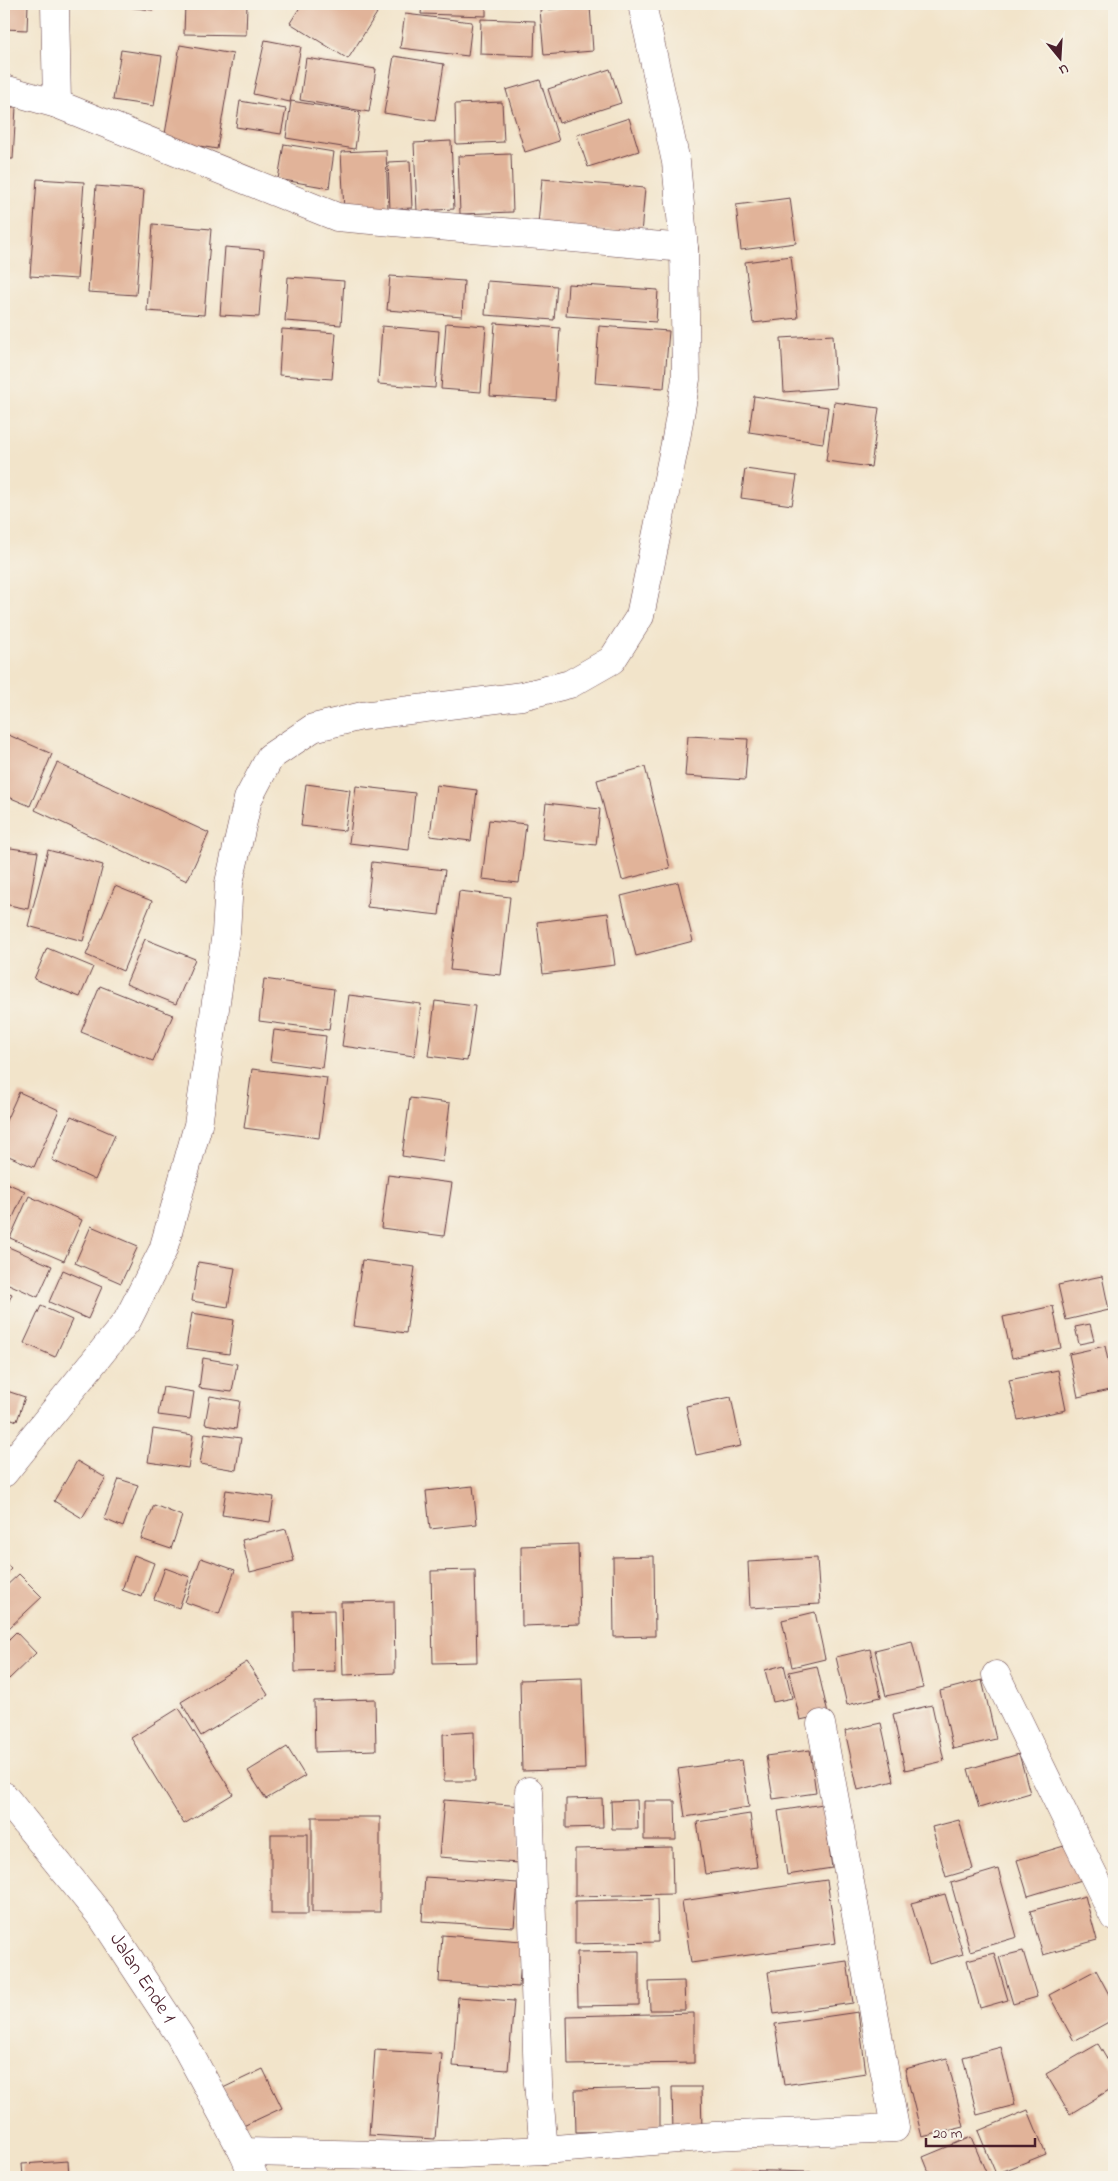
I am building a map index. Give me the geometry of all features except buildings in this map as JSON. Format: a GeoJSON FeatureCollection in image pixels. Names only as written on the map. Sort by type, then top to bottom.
{"type":"FeatureCollection","features":[{"type":"Feature","properties":{"kind":"street"},"geometry":{"type":"LineString","coordinates":[[55,4],[57,104]]}},
{"type":"Feature","properties":{"kind":"street"},"geometry":{"type":"LineString","coordinates":[[4,1473],[127,1321],[163,1250],[198,1126],[226,933],[229,882],[248,799],[270,758],[313,728],[362,716],[522,696],[570,684],[612,660],[640,616],[676,439],[686,379],[684,248],[676,162],[642,4]]}},
{"type":"Feature","properties":{"kind":"street"},"geometry":{"type":"LineString","coordinates":[[4,89],[57,104],[336,217],[684,248]]}},
{"type":"Feature","properties":{"kind":"street"},"geometry":{"type":"LineString","coordinates":[[996,1675],[1114,1916]]}},
{"type":"Feature","properties":{"kind":"street"},"geometry":{"type":"LineString","coordinates":[[243,2152],[420,2156],[544,2150],[714,2136],[895,2128],[821,1724]]}},
{"type":"Feature","properties":{"kind":"street"},"geometry":{"type":"LineString","coordinates":[[529,1791],[538,2083],[544,2150]]}},
{"type":"Feature","properties":{"kind":"street","name":"Jalan Ende 1"},"geometry":{"type":"LineString","coordinates":[[4,1796],[104,1920],[180,2036],[243,2152],[254,2177]]}}]}
